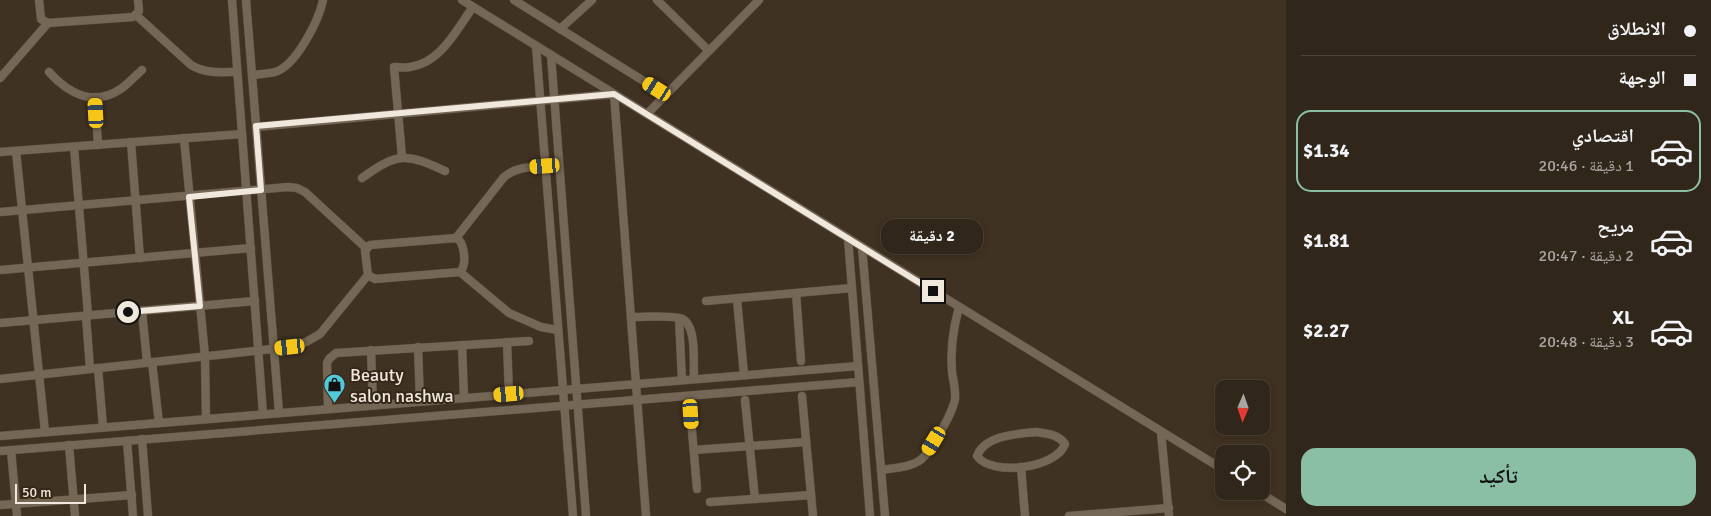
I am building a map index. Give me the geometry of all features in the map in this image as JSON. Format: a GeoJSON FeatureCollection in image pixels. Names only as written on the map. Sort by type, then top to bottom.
{"type":"FeatureCollection","features":[{"type":"Feature","properties":{"kind":"street"},"geometry":{"type":"LineString","coordinates":[[39,0],[41,19],[48,23],[133,17],[138,11],[138,0]]}},
{"type":"Feature","properties":{"kind":"street"},"geometry":{"type":"LineString","coordinates":[[232,0],[263,414]]}},
{"type":"Feature","properties":{"kind":"street"},"geometry":{"type":"LineString","coordinates":[[246,0],[280,413]]}},
{"type":"Feature","properties":{"kind":"street"},"geometry":{"type":"LineString","coordinates":[[252,75],[276,72],[288,65],[297,54],[321,12],[323,0]]}},
{"type":"Feature","properties":{"kind":"street"},"geometry":{"type":"LineString","coordinates":[[462,0],[1215,465]]}},
{"type":"Feature","properties":{"kind":"street"},"geometry":{"type":"LineString","coordinates":[[514,0],[666,95]]}},
{"type":"Feature","properties":{"kind":"street"},"geometry":{"type":"LineString","coordinates":[[560,29],[592,0]]}},
{"type":"Feature","properties":{"kind":"street"},"geometry":{"type":"LineString","coordinates":[[657,0],[708,50]]}},
{"type":"Feature","properties":{"kind":"street"},"geometry":{"type":"LineString","coordinates":[[647,114],[758,0]]}},
{"type":"Feature","properties":{"kind":"street"},"geometry":{"type":"LineString","coordinates":[[402,157],[394,67],[409,68],[437,56],[473,7]]}},
{"type":"Feature","properties":{"kind":"street"},"geometry":{"type":"LineString","coordinates":[[136,15],[199,70],[237,72]]}},
{"type":"Feature","properties":{"kind":"street"},"geometry":{"type":"LineString","coordinates":[[0,78],[48,23]]}},
{"type":"Feature","properties":{"kind":"street"},"geometry":{"type":"LineString","coordinates":[[536,46],[573,516]]}},
{"type":"Feature","properties":{"kind":"street"},"geometry":{"type":"LineString","coordinates":[[551,55],[586,516]]}},
{"type":"Feature","properties":{"kind":"street"},"geometry":{"type":"LineString","coordinates":[[49,72],[70,91],[82,96],[95,97],[108,95],[120,89],[142,70]]}},
{"type":"Feature","properties":{"kind":"street"},"geometry":{"type":"LineString","coordinates":[[256,126],[614,94]]}},
{"type":"Feature","properties":{"kind":"street"},"geometry":{"type":"LineString","coordinates":[[614,94],[646,516]]}},
{"type":"Feature","properties":{"kind":"street"},"geometry":{"type":"LineString","coordinates":[[95,97],[98,145]]}},
{"type":"Feature","properties":{"kind":"street"},"geometry":{"type":"LineString","coordinates":[[0,152],[242,134]]}},
{"type":"Feature","properties":{"kind":"street"},"geometry":{"type":"LineString","coordinates":[[184,138],[204,356],[206,419]]}},
{"type":"Feature","properties":{"kind":"street"},"geometry":{"type":"LineString","coordinates":[[131,142],[140,258]]}},
{"type":"Feature","properties":{"kind":"street"},"geometry":{"type":"LineString","coordinates":[[74,146],[87,316],[103,427]]}},
{"type":"Feature","properties":{"kind":"street"},"geometry":{"type":"LineString","coordinates":[[16,151],[45,432]]}},
{"type":"Feature","properties":{"kind":"street"},"geometry":{"type":"LineString","coordinates":[[362,178],[388,160],[402,157],[416,158],[445,171]]}},
{"type":"Feature","properties":{"kind":"street"},"geometry":{"type":"LineString","coordinates":[[456,238],[510,172],[517,169],[545,166]]}},
{"type":"Feature","properties":{"kind":"street"},"geometry":{"type":"LineString","coordinates":[[0,212],[288,187],[297,188],[305,192],[366,248],[368,275],[320,334],[306,342],[290,347],[0,379]]}},
{"type":"Feature","properties":{"kind":"street"},"geometry":{"type":"LineString","coordinates":[[249,229],[257,226],[264,228]]}},
{"type":"Feature","properties":{"kind":"street"},"geometry":{"type":"LineString","coordinates":[[550,232],[564,230]]}},
{"type":"Feature","properties":{"kind":"street"},"geometry":{"type":"LineString","coordinates":[[366,248],[373,244],[456,238],[461,240],[462,244],[464,267],[460,272]]}},
{"type":"Feature","properties":{"kind":"street"},"geometry":{"type":"LineString","coordinates":[[848,238],[870,516]]}},
{"type":"Feature","properties":{"kind":"street"},"geometry":{"type":"LineString","coordinates":[[862,247],[885,516]]}},
{"type":"Feature","properties":{"kind":"street"},"geometry":{"type":"LineString","coordinates":[[0,270],[251,248]]}},
{"type":"Feature","properties":{"kind":"street"},"geometry":{"type":"LineString","coordinates":[[368,275],[375,279],[460,272],[509,313],[525,321],[558,330]]}},
{"type":"Feature","properties":{"kind":"street"},"geometry":{"type":"LineString","coordinates":[[706,302],[852,288]]}},
{"type":"Feature","properties":{"kind":"street"},"geometry":{"type":"LineString","coordinates":[[796,293],[801,361]]}},
{"type":"Feature","properties":{"kind":"street"},"geometry":{"type":"LineString","coordinates":[[737,299],[744,375]]}},
{"type":"Feature","properties":{"kind":"street"},"geometry":{"type":"LineString","coordinates":[[0,323],[255,301]]}},
{"type":"Feature","properties":{"kind":"street"},"geometry":{"type":"LineString","coordinates":[[881,470],[910,465],[919,461],[926,454],[951,413],[955,400],[955,387],[952,374],[951,352],[953,331],[959,307]]}},
{"type":"Feature","properties":{"kind":"street"},"geometry":{"type":"LineString","coordinates":[[142,311],[159,423]]}},
{"type":"Feature","properties":{"kind":"street"},"geometry":{"type":"LineString","coordinates":[[631,318],[679,318],[687,322],[692,330],[694,379]]}},
{"type":"Feature","properties":{"kind":"street"},"geometry":{"type":"LineString","coordinates":[[679,318],[682,380]]}},
{"type":"Feature","properties":{"kind":"street"},"geometry":{"type":"LineString","coordinates":[[328,409],[327,363],[332,355],[340,352],[529,341]]}},
{"type":"Feature","properties":{"kind":"street"},"geometry":{"type":"LineString","coordinates":[[507,342],[509,394]]}},
{"type":"Feature","properties":{"kind":"street"},"geometry":{"type":"LineString","coordinates":[[462,345],[464,398]]}},
{"type":"Feature","properties":{"kind":"street"},"geometry":{"type":"LineString","coordinates":[[418,347],[420,401]]}},
{"type":"Feature","properties":{"kind":"street"},"geometry":{"type":"LineString","coordinates":[[371,350],[373,405]]}},
{"type":"Feature","properties":{"kind":"street"},"geometry":{"type":"LineString","coordinates":[[0,436],[858,366]]}},
{"type":"Feature","properties":{"kind":"street"},"geometry":{"type":"LineString","coordinates":[[0,451],[859,382]]}},
{"type":"Feature","properties":{"kind":"street"},"geometry":{"type":"LineString","coordinates":[[689,396],[697,489]]}},
{"type":"Feature","properties":{"kind":"street"},"geometry":{"type":"LineString","coordinates":[[802,396],[813,516]]}},
{"type":"Feature","properties":{"kind":"street"},"geometry":{"type":"LineString","coordinates":[[745,400],[755,499]]}},
{"type":"Feature","properties":{"kind":"street"},"geometry":{"type":"LineString","coordinates":[[396,403],[398,419]]}},
{"type":"Feature","properties":{"kind":"street"},"geometry":{"type":"LineString","coordinates":[[221,418],[224,433]]}},
{"type":"Feature","properties":{"kind":"street"},"geometry":{"type":"LineString","coordinates":[[862,422],[877,421]]}},
{"type":"Feature","properties":{"kind":"street"},"geometry":{"type":"LineString","coordinates":[[1036,432],[1051,434],[1061,438],[1066,444],[1063,450],[1054,457],[1040,463],[1021,467],[992,466],[981,462],[977,456],[980,450],[988,443],[1019,433],[1036,432]]}},
{"type":"Feature","properties":{"kind":"street"},"geometry":{"type":"LineString","coordinates":[[1069,516],[1169,512],[1161,432]]}},
{"type":"Feature","properties":{"kind":"street"},"geometry":{"type":"LineString","coordinates":[[142,439],[148,516]]}},
{"type":"Feature","properties":{"kind":"street"},"geometry":{"type":"LineString","coordinates":[[127,440],[133,516]]}},
{"type":"Feature","properties":{"kind":"street"},"geometry":{"type":"LineString","coordinates":[[694,450],[806,442]]}},
{"type":"Feature","properties":{"kind":"street"},"geometry":{"type":"LineString","coordinates":[[69,445],[75,516]]}},
{"type":"Feature","properties":{"kind":"street"},"geometry":{"type":"LineString","coordinates":[[11,450],[17,516]]}},
{"type":"Feature","properties":{"kind":"street"},"geometry":{"type":"LineString","coordinates":[[1021,467],[1025,516]]}},
{"type":"Feature","properties":{"kind":"street"},"geometry":{"type":"LineString","coordinates":[[0,505],[132,495]]}},
{"type":"Feature","properties":{"kind":"street"},"geometry":{"type":"LineString","coordinates":[[710,502],[811,495]]}},
{"type":"Feature","properties":{"kind":"street"},"geometry":{"type":"LineString","coordinates":[[1270,499],[1286,509]]}},
{"type":"Feature","properties":{"kind":"place","name":"Beauty salon nashwa"},"geometry":{"type":"Point","coordinates":[334,404]}},
{"type":"Feature","properties":{"kind":"route"},"geometry":{"type":"LineString","coordinates":[[128,312],[200,306],[189,197],[261,190],[256,126],[614,94],[933,291]]}}]}
